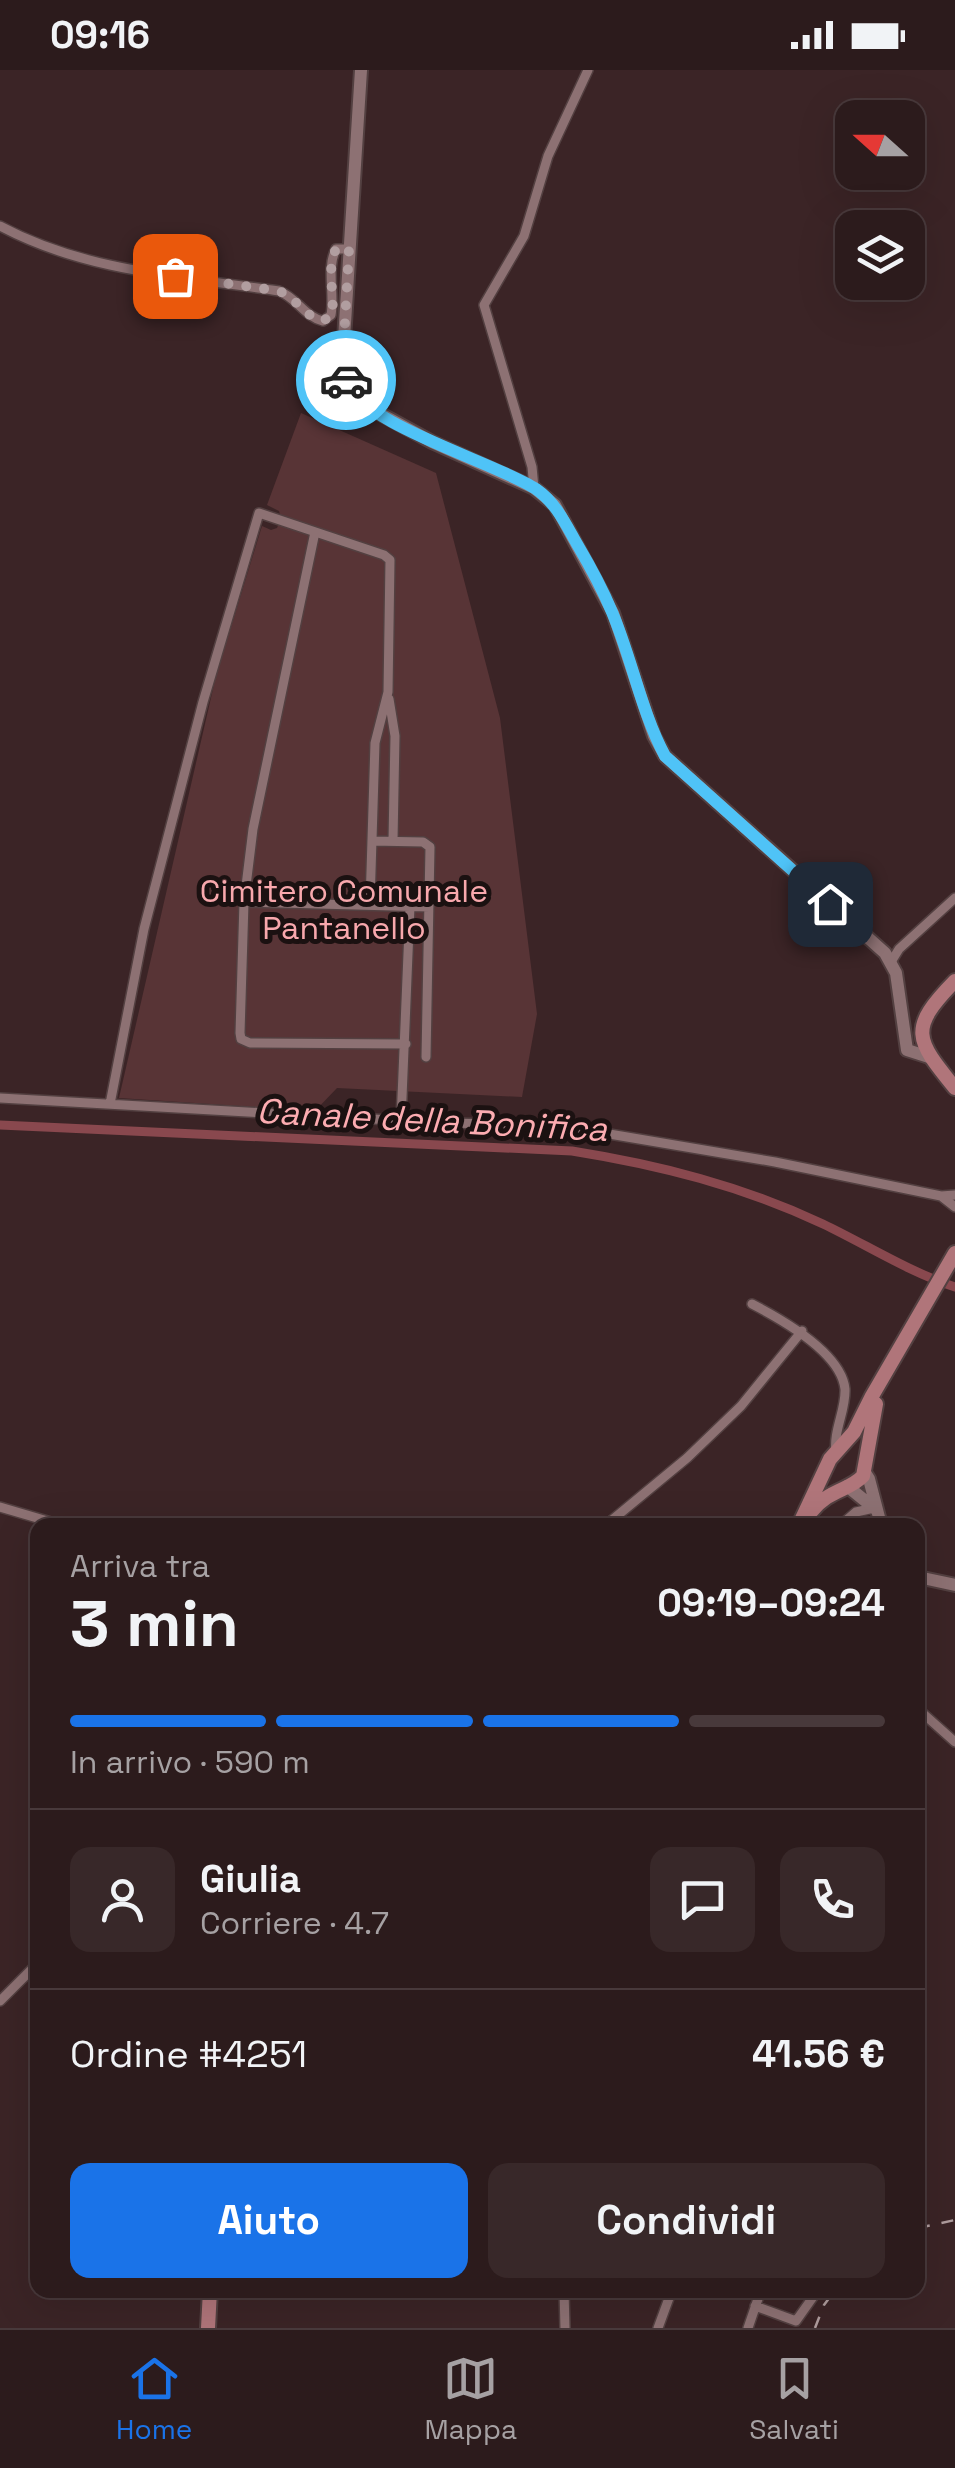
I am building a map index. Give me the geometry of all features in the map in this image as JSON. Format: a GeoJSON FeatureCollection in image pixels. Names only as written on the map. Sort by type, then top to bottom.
{"type":"FeatureCollection","features":[{"type":"Feature","properties":{"kind":"main road"},"geometry":{"type":"LineString","coordinates":[[361,70],[343,371],[349,389],[368,407],[432,442],[534,488],[554,504],[613,614],[654,736],[665,756],[892,962],[907,1050],[932,1058]]}},
{"type":"Feature","properties":{"kind":"main road"},"geometry":{"type":"LineString","coordinates":[[955,981],[931,1005],[921,1031],[923,1045],[955,1088]]}},
{"type":"Feature","properties":{"kind":"main road"},"geometry":{"type":"LineString","coordinates":[[803,1518],[838,1451],[859,1424],[955,1253]]}},
{"type":"Feature","properties":{"kind":"main road"},"geometry":{"type":"LineString","coordinates":[[805,1518],[816,1505],[860,1480],[880,1382]]}},
{"type":"Feature","properties":{"kind":"main road"},"geometry":{"type":"LineString","coordinates":[[838,1451],[854,1451],[864,1466],[878,1518]]}},
{"type":"Feature","properties":{"kind":"main road"},"geometry":{"type":"LineString","coordinates":[[828,1469],[834,1481],[874,1508]]}},
{"type":"Feature","properties":{"kind":"main road"},"geometry":{"type":"LineString","coordinates":[[925,1578],[955,1584]]}},
{"type":"Feature","properties":{"kind":"main road"},"geometry":{"type":"LineString","coordinates":[[208,2328],[210,2298]]}},
{"type":"Feature","properties":{"kind":"street"},"geometry":{"type":"LineString","coordinates":[[534,488],[532,467],[484,305],[524,236],[548,156],[588,70]]}},
{"type":"Feature","properties":{"kind":"street"},"geometry":{"type":"LineString","coordinates":[[0,226],[35,245],[106,266],[279,291],[290,295],[312,319],[323,321],[332,315],[335,294],[331,258],[336,249],[349,249]]}},
{"type":"Feature","properties":{"kind":"street"},"geometry":{"type":"LineString","coordinates":[[110,1104],[144,929],[203,702],[259,513],[384,554],[390,560],[388,692],[395,736],[393,841]]}},
{"type":"Feature","properties":{"kind":"street"},"geometry":{"type":"LineString","coordinates":[[315,532],[253,829],[244,902],[241,1039],[250,1043],[406,1044]]}},
{"type":"Feature","properties":{"kind":"street"},"geometry":{"type":"LineString","coordinates":[[370,904],[375,744],[388,692]]}},
{"type":"Feature","properties":{"kind":"street"},"geometry":{"type":"LineString","coordinates":[[372,841],[423,842],[430,847],[426,1058]]}},
{"type":"Feature","properties":{"kind":"street"},"geometry":{"type":"LineString","coordinates":[[892,962],[899,949],[955,898]]}},
{"type":"Feature","properties":{"kind":"street"},"geometry":{"type":"LineString","coordinates":[[244,902],[429,907]]}},
{"type":"Feature","properties":{"kind":"street"},"geometry":{"type":"LineString","coordinates":[[401,1120],[410,906]]}},
{"type":"Feature","properties":{"kind":"street"},"geometry":{"type":"LineString","coordinates":[[0,1098],[556,1125],[775,1162],[941,1196],[955,1194]]}},
{"type":"Feature","properties":{"kind":"street"},"geometry":{"type":"LineString","coordinates":[[941,1196],[955,1207]]}},
{"type":"Feature","properties":{"kind":"street"},"geometry":{"type":"LineString","coordinates":[[752,1304],[802,1331],[838,1372],[845,1387],[838,1451]]}},
{"type":"Feature","properties":{"kind":"street"},"geometry":{"type":"LineString","coordinates":[[614,1518],[687,1458],[740,1406],[802,1331]]}},
{"type":"Feature","properties":{"kind":"street"},"geometry":{"type":"LineString","coordinates":[[0,1507],[37,1518]]}},
{"type":"Feature","properties":{"kind":"street"},"geometry":{"type":"LineString","coordinates":[[849,1518],[874,1508]]}},
{"type":"Feature","properties":{"kind":"street"},"geometry":{"type":"LineString","coordinates":[[925,1715],[955,1742]]}},
{"type":"Feature","properties":{"kind":"street"},"geometry":{"type":"LineString","coordinates":[[0,2001],[30,1970]]}},
{"type":"Feature","properties":{"kind":"street"},"geometry":{"type":"LineString","coordinates":[[564,2298],[565,2328]]}},
{"type":"Feature","properties":{"kind":"street"},"geometry":{"type":"LineString","coordinates":[[658,2328],[669,2298]]}},
{"type":"Feature","properties":{"kind":"street"},"geometry":{"type":"LineString","coordinates":[[748,2328],[758,2298]]}},
{"type":"Feature","properties":{"kind":"street"},"geometry":{"type":"LineString","coordinates":[[755,2306],[796,2321],[812,2298]]}},
{"type":"Feature","properties":{"kind":"green space","name":"Cimitero Comunale Pantanello"},"geometry":{"type":"Polygon","coordinates":[[[301,413],[436,473],[500,718],[537,1014],[522,1097],[337,1088],[315,1111],[119,1098],[216,676],[262,526],[277,528],[281,518],[279,511],[267,505],[301,413]]]}},
{"type":"Feature","properties":{"kind":"waterway","name":"Canale della Bonifica"},"geometry":{"type":"LineString","coordinates":[[0,1125],[572,1151],[669,1170],[762,1199],[955,1287]]}},
{"type":"Feature","properties":{"kind":"railway"},"geometry":{"type":"LineString","coordinates":[[925,2226],[955,2220]]}},
{"type":"Feature","properties":{"kind":"railway"},"geometry":{"type":"LineString","coordinates":[[815,2328],[829,2298]]}},
{"type":"Feature","properties":{"kind":"way so far"},"geometry":{"type":"LineString","coordinates":[[175,276],[279,291],[290,295],[312,319],[323,321],[332,315],[335,294],[331,258],[336,249],[349,249],[343,371],[346,380]]}},
{"type":"Feature","properties":{"kind":"route"},"geometry":{"type":"LineString","coordinates":[[346,380],[349,389],[368,407],[432,442],[534,488],[554,504],[613,614],[654,736],[665,756],[830,904]]}}]}
